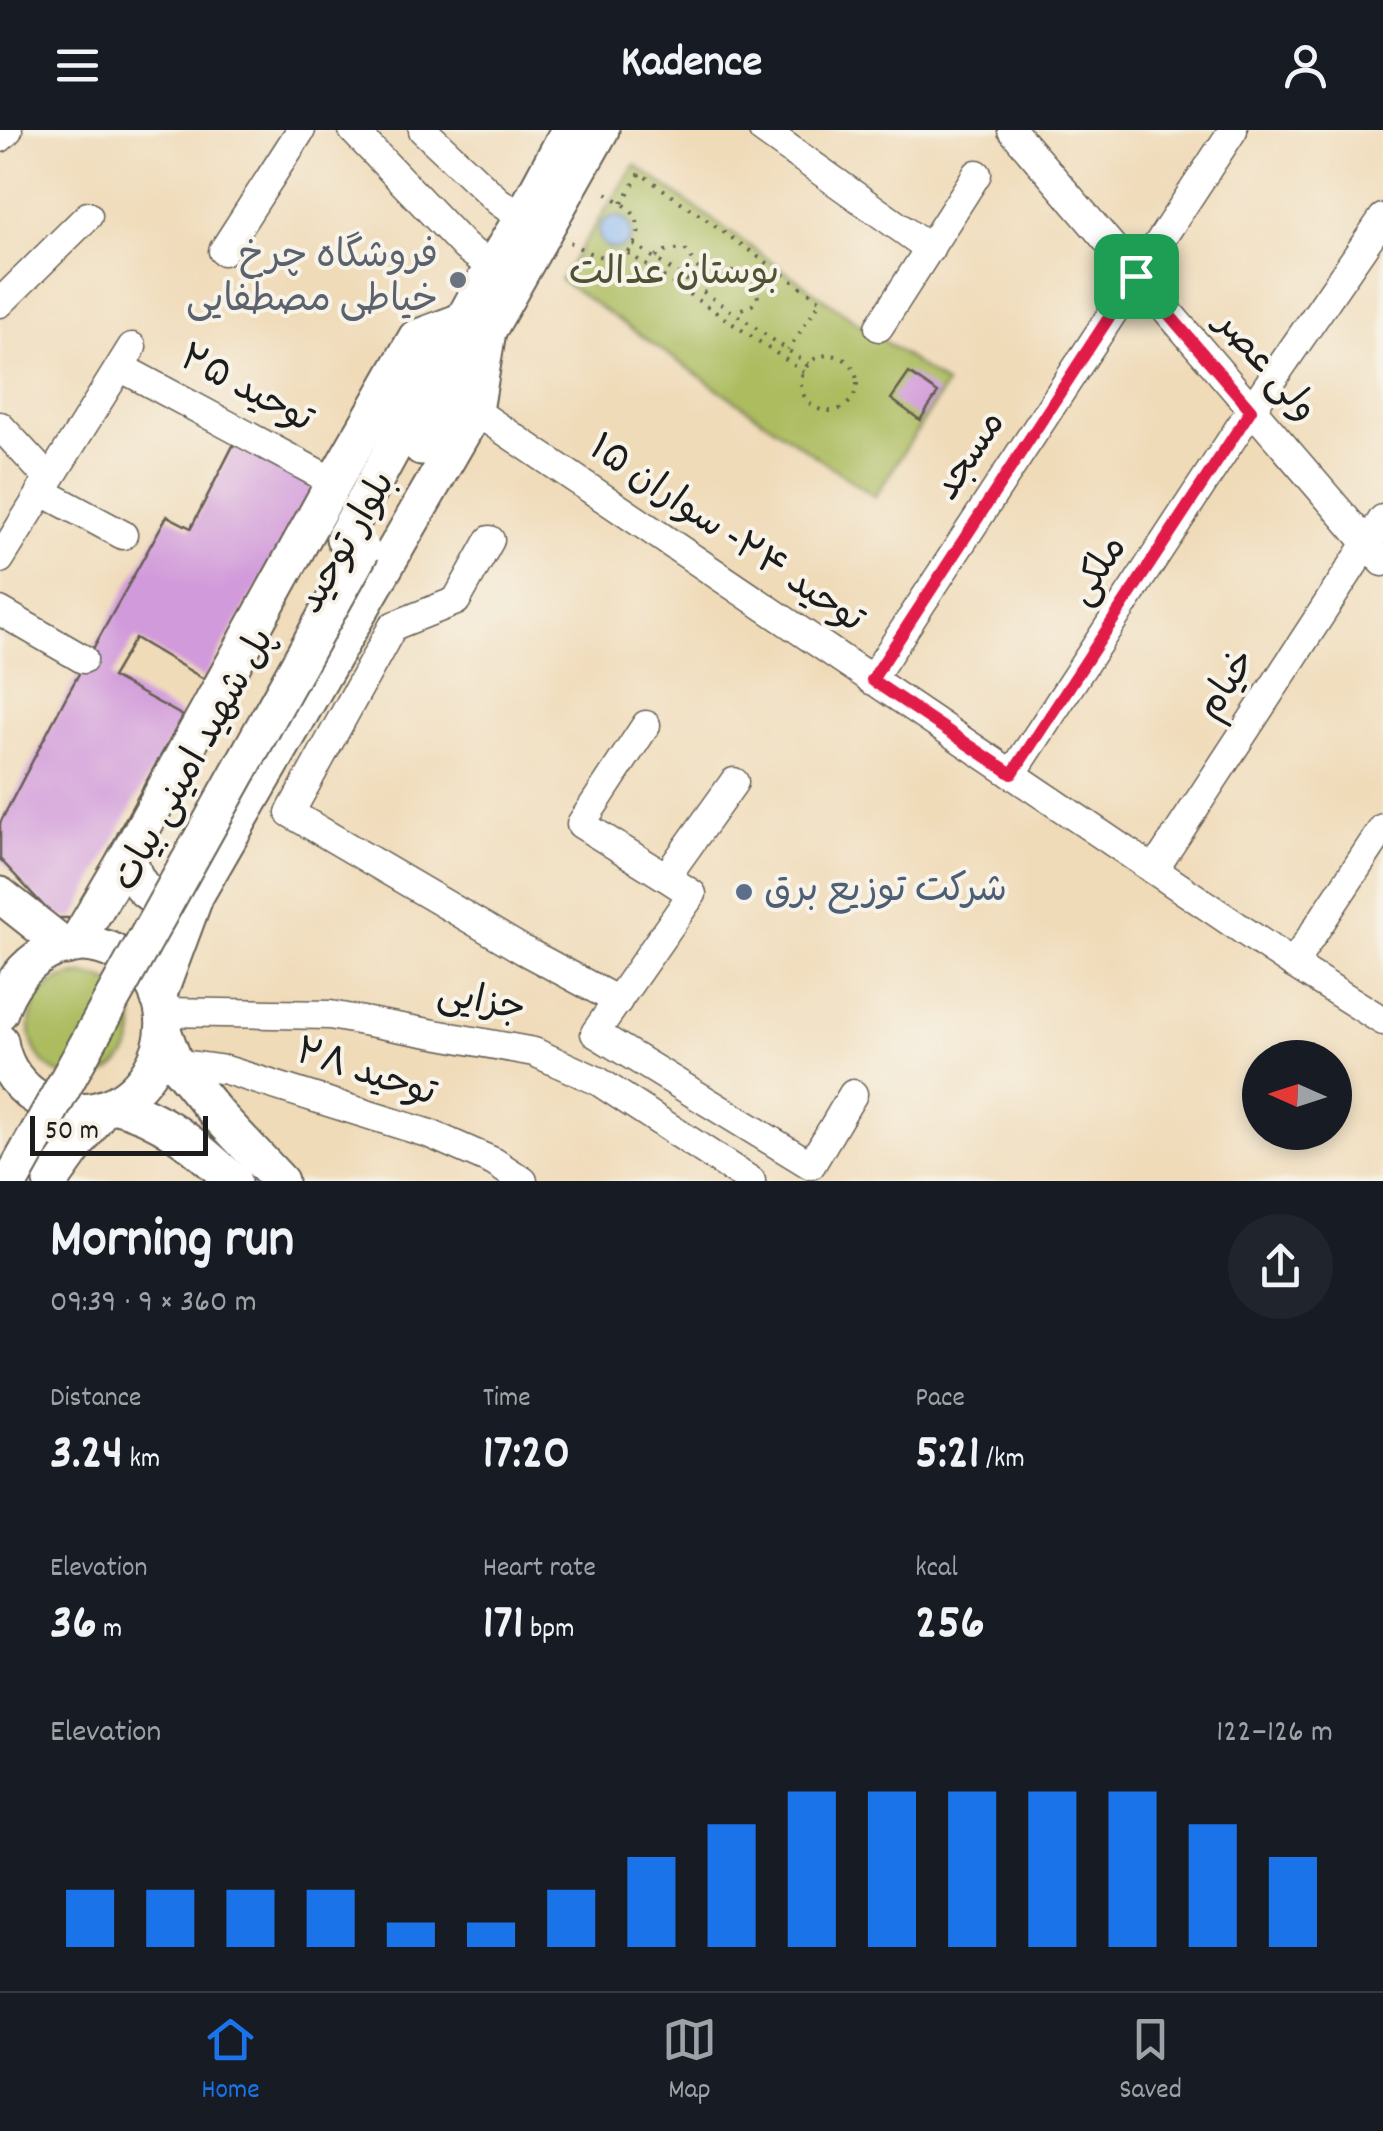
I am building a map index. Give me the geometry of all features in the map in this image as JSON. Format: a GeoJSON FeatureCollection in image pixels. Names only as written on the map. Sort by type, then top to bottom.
{"type":"FeatureCollection","features":[{"type":"Feature","properties":{"kind":"main road","name":"بلوار توحید"},"geometry":{"type":"LineString","coordinates":[[108,1106],[129,1096],[154,1068],[196,895],[475,412],[479,257],[569,130]]}},
{"type":"Feature","properties":{"kind":"main road","name":"بلوار توحید"},"geometry":{"type":"LineString","coordinates":[[70,946],[129,853],[416,338],[476,326],[601,130]]}},
{"type":"Feature","properties":{"kind":"main road","name":"پل شهید امینی بیات"},"geometry":{"type":"LineString","coordinates":[[0,1155],[476,326]]}},
{"type":"Feature","properties":{"kind":"main road","name":"پل شهید امینی بیات"},"geometry":{"type":"LineString","coordinates":[[11,1181],[353,544]]}},
{"type":"Feature","properties":{"kind":"main road"},"geometry":{"type":"LineString","coordinates":[[129,853],[138,884],[150,894],[164,900],[196,895]]}},
{"type":"Feature","properties":{"kind":"main road"},"geometry":{"type":"LineString","coordinates":[[0,896],[70,946]]}},
{"type":"Feature","properties":{"kind":"main road"},"geometry":{"type":"LineString","coordinates":[[2,1000],[26,966],[40,956],[70,946],[96,946],[133,963],[148,978],[165,1026],[213,1109],[280,1181]]}},
{"type":"Feature","properties":{"kind":"main road"},"geometry":{"type":"LineString","coordinates":[[1,1051],[23,1087],[40,1100],[71,1110],[108,1106],[138,1110],[191,1143],[232,1180]]}},
{"type":"Feature","properties":{"kind":"main road"},"geometry":{"type":"LineString","coordinates":[[191,1143],[180,1128],[180,1111],[191,1102],[213,1109]]}},
{"type":"Feature","properties":{"kind":"main road"},"geometry":{"type":"LineString","coordinates":[[51,1181],[108,1106]]}},
{"type":"Feature","properties":{"kind":"main road"},"geometry":{"type":"LineString","coordinates":[[0,1155],[23,1181]]}},
{"type":"Feature","properties":{"kind":"street"},"geometry":{"type":"LineString","coordinates":[[0,138],[8,130]]}},
{"type":"Feature","properties":{"kind":"street"},"geometry":{"type":"LineString","coordinates":[[223,251],[301,130]]}},
{"type":"Feature","properties":{"kind":"street"},"geometry":{"type":"LineString","coordinates":[[353,130],[479,257]]}},
{"type":"Feature","properties":{"kind":"street"},"geometry":{"type":"LineString","coordinates":[[423,130],[510,210]]}},
{"type":"Feature","properties":{"kind":"street"},"geometry":{"type":"LineString","coordinates":[[763,130],[930,249]]}},
{"type":"Feature","properties":{"kind":"street","name":"ولی عصر"},"geometry":{"type":"LineString","coordinates":[[1012,130],[1375,552]]}},
{"type":"Feature","properties":{"kind":"street","name":"مسجد"},"geometry":{"type":"LineString","coordinates":[[872,680],[1233,130]]}},
{"type":"Feature","properties":{"kind":"street"},"geometry":{"type":"LineString","coordinates":[[879,327],[977,174]]}},
{"type":"Feature","properties":{"kind":"street"},"geometry":{"type":"LineString","coordinates":[[0,303],[88,216]]}},
{"type":"Feature","properties":{"kind":"street","name":"ملکی"},"geometry":{"type":"LineString","coordinates":[[1012,774],[1251,410],[1383,218]]}},
{"type":"Feature","properties":{"kind":"street","name":"توحید ۲۵"},"geometry":{"type":"LineString","coordinates":[[45,485],[126,357],[334,482]]}},
{"type":"Feature","properties":{"kind":"street","name":"توحید ۲۴- سواران ۱۵"},"geometry":{"type":"LineString","coordinates":[[475,412],[1383,1022]]}},
{"type":"Feature","properties":{"kind":"street"},"geometry":{"type":"LineString","coordinates":[[0,426],[45,485],[123,535]]}},
{"type":"Feature","properties":{"kind":"street"},"geometry":{"type":"LineString","coordinates":[[0,559],[45,485]]}},
{"type":"Feature","properties":{"kind":"street","name":"خیام"},"geometry":{"type":"LineString","coordinates":[[1154,870],[1375,552],[1383,519]]}},
{"type":"Feature","properties":{"kind":"street"},"geometry":{"type":"LineString","coordinates":[[490,540],[456,602],[394,626],[290,813],[618,1001]]}},
{"type":"Feature","properties":{"kind":"street"},"geometry":{"type":"LineString","coordinates":[[362,606],[394,626]]}},
{"type":"Feature","properties":{"kind":"street"},"geometry":{"type":"LineString","coordinates":[[0,611],[82,659]]}},
{"type":"Feature","properties":{"kind":"street"},"geometry":{"type":"LineString","coordinates":[[646,725],[581,824],[692,894],[595,1034],[812,1164],[853,1094]]}},
{"type":"Feature","properties":{"kind":"street"},"geometry":{"type":"LineString","coordinates":[[666,878],[734,782]]}},
{"type":"Feature","properties":{"kind":"street"},"geometry":{"type":"LineString","coordinates":[[1293,964],[1383,828]]}},
{"type":"Feature","properties":{"kind":"street","name":"جزایی"},"geometry":{"type":"LineString","coordinates":[[165,1026],[330,1015],[534,1052],[598,1081],[751,1181]]}},
{"type":"Feature","properties":{"kind":"street","name":"توحید ۲۸"},"geometry":{"type":"LineString","coordinates":[[165,1026],[226,1070],[430,1134],[494,1162],[523,1181]]}},
{"type":"Feature","properties":{"kind":"path"},"geometry":{"type":"LineString","coordinates":[[622,203],[640,173],[821,301],[788,350]]}},
{"type":"Feature","properties":{"kind":"path"},"geometry":{"type":"LineString","coordinates":[[564,237],[592,256],[612,258],[628,253],[634,244],[638,235],[636,219],[622,203],[594,186]]}},
{"type":"Feature","properties":{"kind":"path"},"geometry":{"type":"LineString","coordinates":[[634,244],[808,364]]}},
{"type":"Feature","properties":{"kind":"path"},"geometry":{"type":"LineString","coordinates":[[655,258],[665,251],[685,249],[710,280],[732,272],[750,274],[756,280],[758,298],[752,305],[734,312]]}},
{"type":"Feature","properties":{"kind":"path"},"geometry":{"type":"LineString","coordinates":[[628,253],[804,372]]}},
{"type":"Feature","properties":{"kind":"path"},"geometry":{"type":"LineString","coordinates":[[696,286],[703,275]]}},
{"type":"Feature","properties":{"kind":"path"},"geometry":{"type":"LineString","coordinates":[[841,357],[857,377],[854,396],[841,408],[822,410],[813,406],[802,390],[804,372],[815,358],[841,357]]}},
{"type":"Feature","properties":{"kind":"green space","name":"بوستان عدالت"},"geometry":{"type":"Polygon","coordinates":[[[635,165],[946,385],[875,497],[560,280],[635,165]]]}},
{"type":"Feature","properties":{"kind":"green space"},"geometry":{"type":"Polygon","coordinates":[[[82,975],[102,979],[119,990],[130,1007],[134,1027],[130,1047],[119,1064],[102,1075],[82,1079],[62,1075],[45,1064],[34,1047],[30,1027],[34,1007],[45,990],[62,979],[82,975]]]}},
{"type":"Feature","properties":{"kind":"water"},"geometry":{"type":"Polygon","coordinates":[[[615,217],[626,222],[631,233],[626,244],[615,249],[604,244],[599,233],[604,222],[615,217]]]}},
{"type":"Feature","properties":{"kind":"building"},"geometry":{"type":"Polygon","coordinates":[[[909,373],[938,393],[920,420],[891,399],[909,373]]]}},
{"type":"Feature","properties":{"kind":"building"},"geometry":{"type":"Polygon","coordinates":[[[237,438],[320,480],[204,679],[135,638],[112,677],[183,716],[75,918],[55,918],[0,859],[0,823],[167,516],[191,528],[237,438]]]}},
{"type":"Feature","properties":{"kind":"place","name":"فروشگاه چرخ خیاطی مصطفایی"},"geometry":{"type":"Point","coordinates":[458,280]}},
{"type":"Feature","properties":{"kind":"place","name":"شرکت توزیع برق"},"geometry":{"type":"Point","coordinates":[744,892]}},
{"type":"Feature","properties":{"kind":"route"},"geometry":{"type":"LineString","coordinates":[[1136,276],[1251,410],[1012,774],[872,680],[1136,276]]}}]}
